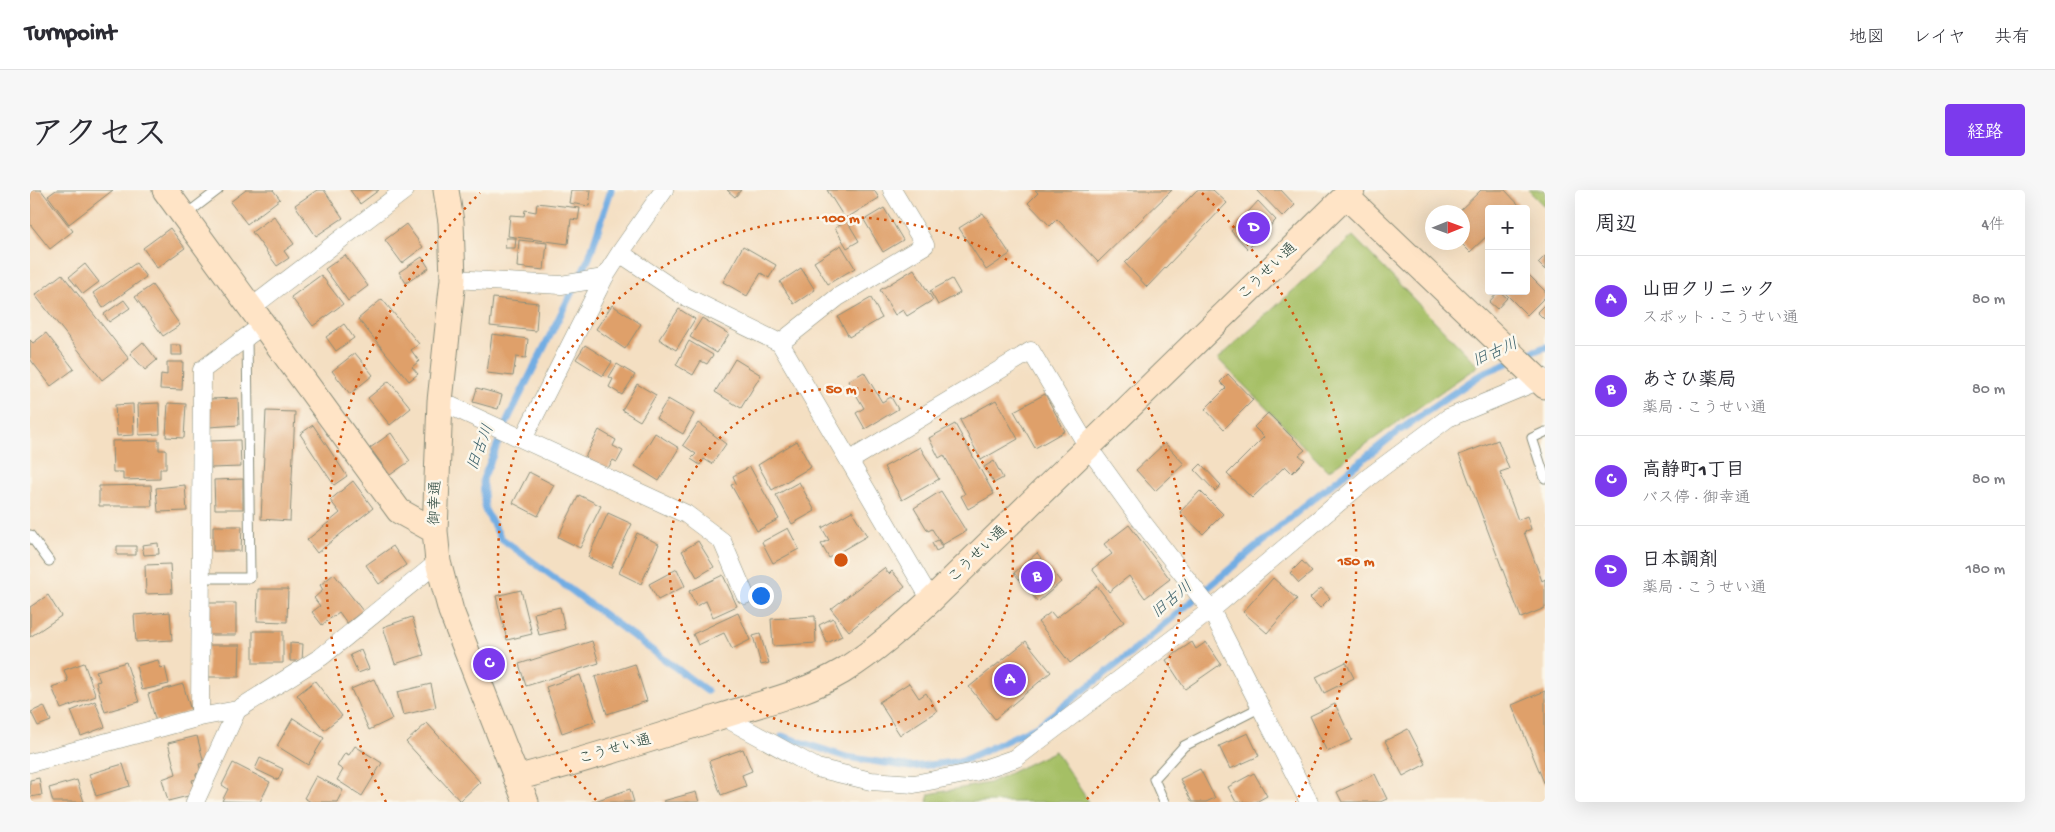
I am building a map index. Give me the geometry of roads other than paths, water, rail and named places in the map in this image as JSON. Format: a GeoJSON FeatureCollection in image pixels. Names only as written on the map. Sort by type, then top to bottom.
{"type":"FeatureCollection","features":[{"type":"Feature","properties":{"kind":"street"},"geometry":{"type":"LineString","coordinates":[[165,190],[254,323],[400,510],[435,531]]}},
{"type":"Feature","properties":{"kind":"street"},"geometry":{"type":"LineString","coordinates":[[200,717],[202,370],[405,190]]}},
{"type":"Feature","properties":{"kind":"street","name":"御幸通"},"geometry":{"type":"LineString","coordinates":[[446,190],[451,222],[453,279],[440,401],[435,531],[438,562],[451,612],[526,802]]}},
{"type":"Feature","properties":{"kind":"street"},"geometry":{"type":"LineString","coordinates":[[520,438],[600,279],[664,190]]}},
{"type":"Feature","properties":{"kind":"street"},"geometry":{"type":"LineString","coordinates":[[780,343],[838,297],[924,245],[892,190]]}},
{"type":"Feature","properties":{"kind":"street"},"geometry":{"type":"LineString","coordinates":[[722,716],[817,768],[871,781],[914,784],[974,772],[1016,758],[1370,477],[1448,418],[1533,373],[1349,193]]}},
{"type":"Feature","properties":{"kind":"street","name":"こうせい通"},"geometry":{"type":"LineString","coordinates":[[516,778],[646,741],[784,698],[813,687],[842,672],[871,652],[931,600],[1349,193]]}},
{"type":"Feature","properties":{"kind":"street"},"geometry":{"type":"LineString","coordinates":[[620,253],[684,296],[780,343],[931,600]]}},
{"type":"Feature","properties":{"kind":"street"},"geometry":{"type":"LineString","coordinates":[[453,279],[561,285],[600,279]]}},
{"type":"Feature","properties":{"kind":"street"},"geometry":{"type":"LineString","coordinates":[[849,460],[1030,351],[1088,447],[1140,519],[1208,606],[1309,802]]}},
{"type":"Feature","properties":{"kind":"street"},"geometry":{"type":"LineString","coordinates":[[440,401],[686,514],[722,541],[744,595]]}},
{"type":"Feature","properties":{"kind":"street"},"geometry":{"type":"LineString","coordinates":[[30,762],[200,717],[237,710],[321,657],[438,562]]}},
{"type":"Feature","properties":{"kind":"street"},"geometry":{"type":"LineString","coordinates":[[195,802],[237,710]]}},
{"type":"Feature","properties":{"kind":"lane"},"geometry":{"type":"LineString","coordinates":[[184,216],[218,190]]}},
{"type":"Feature","properties":{"kind":"lane"},"geometry":{"type":"LineString","coordinates":[[201,578],[250,578],[254,323]]}},
{"type":"Feature","properties":{"kind":"lane"},"geometry":{"type":"LineString","coordinates":[[1545,432],[1532,438],[1545,478]]}},
{"type":"Feature","properties":{"kind":"lane"},"geometry":{"type":"LineString","coordinates":[[30,535],[49,561]]}},
{"type":"Feature","properties":{"kind":"lane"},"geometry":{"type":"LineString","coordinates":[[1164,802],[1154,779],[1184,746],[1261,707]]}},
{"type":"Feature","properties":{"kind":"waterway","name":"旧古川"},"geometry":{"type":"LineString","coordinates":[[611,190],[589,258],[509,417],[483,479],[485,510],[501,538],[707,691]]}},
{"type":"Feature","properties":{"kind":"waterway","name":"旧古川"},"geometry":{"type":"LineString","coordinates":[[1522,356],[1545,347]]}},
{"type":"Feature","properties":{"kind":"waterway","name":"旧古川"},"geometry":{"type":"LineString","coordinates":[[782,736],[846,757],[911,767],[963,761],[1039,725],[1126,657],[1309,502],[1400,430],[1483,373],[1512,361]]}},
{"type":"Feature","properties":{"kind":"place","name":"日本調剤"},"geometry":{"type":"Point","coordinates":[1254,228]}},
{"type":"Feature","properties":{"kind":"place","name":"あさひ薬局"},"geometry":{"type":"Point","coordinates":[1037,577]}},
{"type":"Feature","properties":{"kind":"place","name":"高静町1丁目"},"geometry":{"type":"Point","coordinates":[489,664]}},
{"type":"Feature","properties":{"kind":"place","name":"山田クリニック"},"geometry":{"type":"Point","coordinates":[1010,680]}}]}
